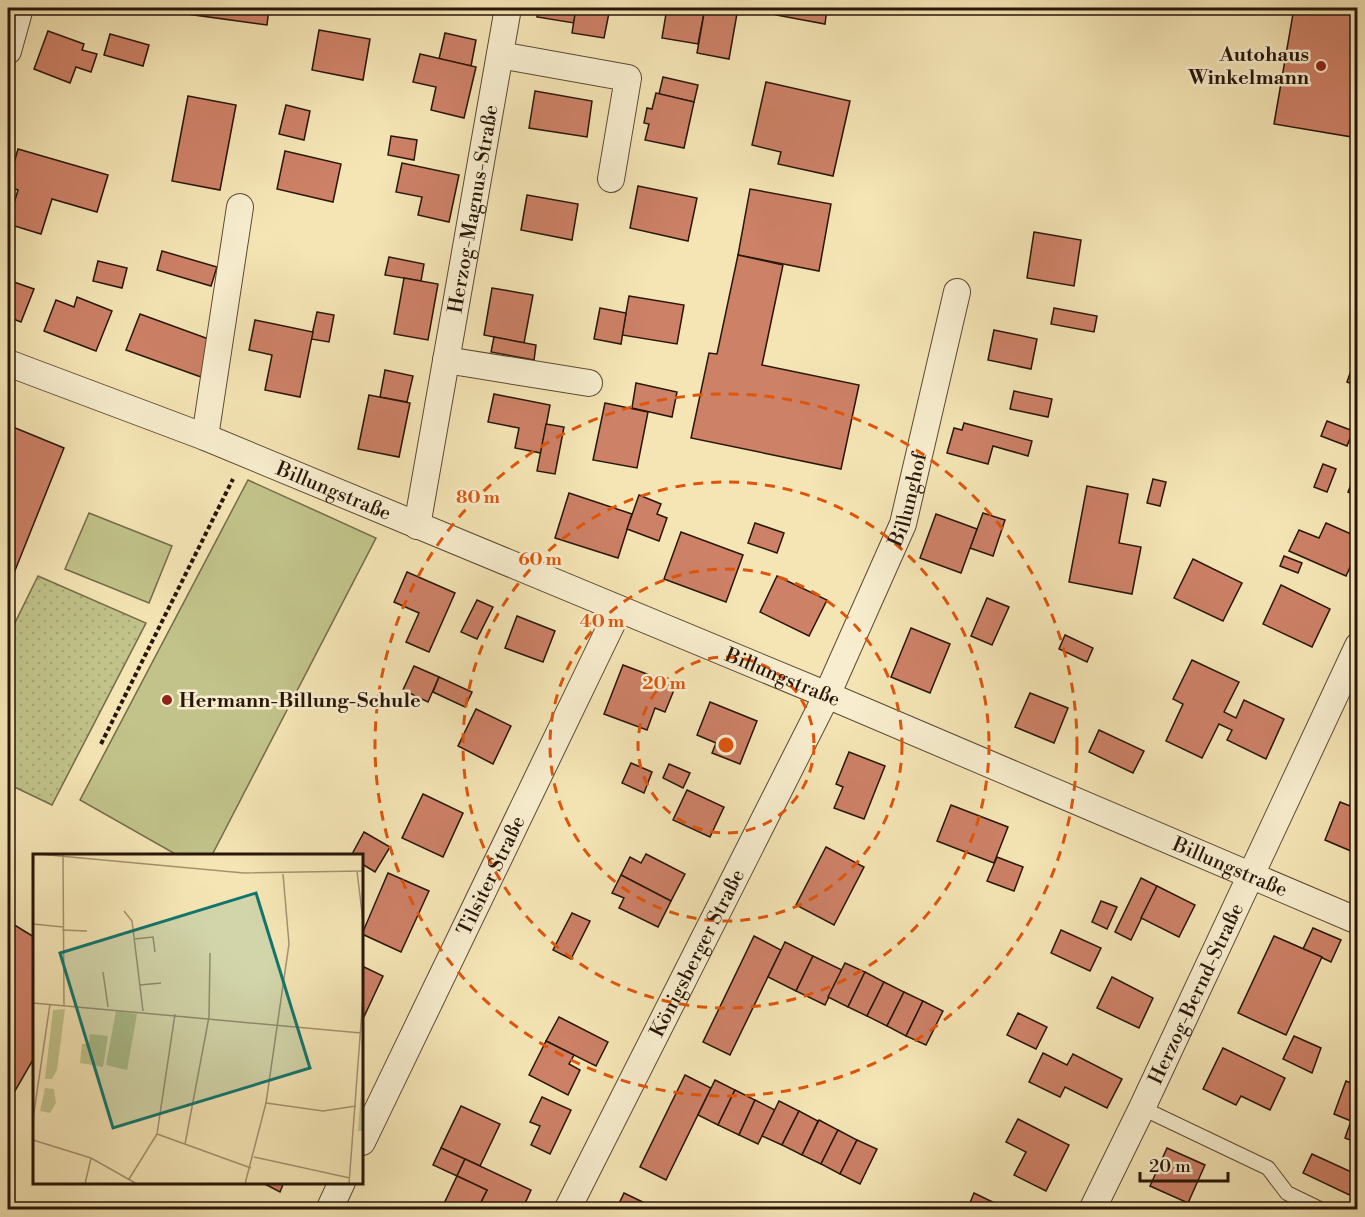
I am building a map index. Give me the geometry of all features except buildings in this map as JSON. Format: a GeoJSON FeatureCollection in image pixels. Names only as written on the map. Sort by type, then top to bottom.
{"type":"FeatureCollection","features":[{"type":"Feature","properties":{"kind":"street"},"geometry":{"type":"LineString","coordinates":[[8,51],[20,8]]}},
{"type":"Feature","properties":{"kind":"street","name":"Herzog-Magnus-Straße"},"geometry":{"type":"LineString","coordinates":[[417,526],[508,8]]}},
{"type":"Feature","properties":{"kind":"street"},"geometry":{"type":"LineString","coordinates":[[500,55],[628,78],[611,179]]}},
{"type":"Feature","properties":{"kind":"street"},"geometry":{"type":"LineString","coordinates":[[205,437],[240,207]]}},
{"type":"Feature","properties":{"kind":"street","name":"Billunghof"},"geometry":{"type":"LineString","coordinates":[[827,695],[903,524],[957,292]]}},
{"type":"Feature","properties":{"kind":"street"},"geometry":{"type":"LineString","coordinates":[[446,360],[589,383]]}},
{"type":"Feature","properties":{"kind":"street","name":"Billungstraße"},"geometry":{"type":"LineString","coordinates":[[8,363],[205,437],[827,695],[1358,921]]}},
{"type":"Feature","properties":{"kind":"street","name":"Tilsiter Straße"},"geometry":{"type":"LineString","coordinates":[[363,1140],[619,609]]}},
{"type":"Feature","properties":{"kind":"street","name":"Herzog-Bernd-Straße"},"geometry":{"type":"LineString","coordinates":[[1092,1209],[1142,1108],[1358,646]]}},
{"type":"Feature","properties":{"kind":"street","name":"Königsberger Straße"},"geometry":{"type":"LineString","coordinates":[[567,1209],[827,695]]}},
{"type":"Feature","properties":{"kind":"street"},"geometry":{"type":"LineString","coordinates":[[329,1209],[341,1184]]}},
{"type":"Feature","properties":{"kind":"lane"},"geometry":{"type":"LineString","coordinates":[[1142,1108],[1268,1168],[1287,1192],[1322,1209]]}},
{"type":"Feature","properties":{"kind":"path"},"geometry":{"type":"LineString","coordinates":[[100,744],[245,454]]}},
{"type":"Feature","properties":{"kind":"green space"},"geometry":{"type":"Polygon","coordinates":[[[248,480],[376,538],[213,854],[175,854],[80,800],[248,480]]]}},
{"type":"Feature","properties":{"kind":"green space"},"geometry":{"type":"Polygon","coordinates":[[[89,513],[172,546],[149,603],[65,569],[89,513]]]}},
{"type":"Feature","properties":{"kind":"green space"},"geometry":{"type":"Polygon","coordinates":[[[38,576],[146,623],[52,805],[8,784],[8,637],[38,576]]]}},
{"type":"Feature","properties":{"kind":"place","name":"Autohaus Winkelmann"},"geometry":{"type":"Point","coordinates":[1321,66]}},
{"type":"Feature","properties":{"kind":"place","name":"Hermann-Billung-Schule"},"geometry":{"type":"Point","coordinates":[167,700]}}]}
